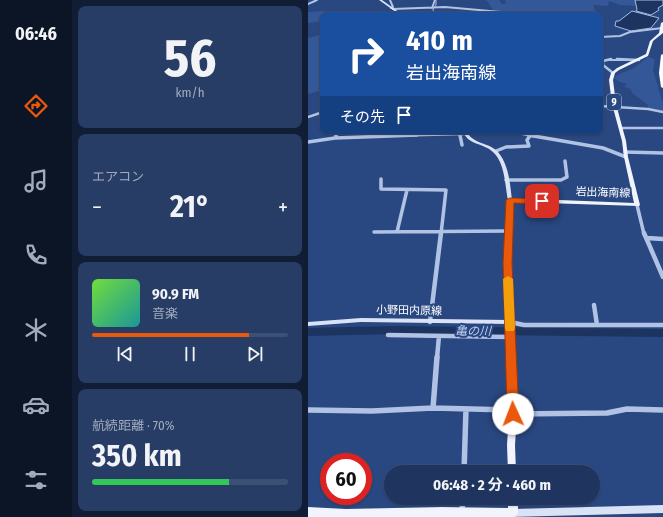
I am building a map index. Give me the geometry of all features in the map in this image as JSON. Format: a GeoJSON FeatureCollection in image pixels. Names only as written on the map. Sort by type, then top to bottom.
{"type":"FeatureCollection","features":[{"type":"Feature","properties":{"kind":"highway"},"geometry":{"type":"LineString","coordinates":[[663,55],[661,73],[663,87]]}},
{"type":"Feature","properties":{"kind":"main road"},"geometry":{"type":"LineString","coordinates":[[380,0],[398,12]]}},
{"type":"Feature","properties":{"kind":"main road"},"geometry":{"type":"LineString","coordinates":[[613,74],[621,67],[647,55],[652,41],[661,33],[662,25]]}},
{"type":"Feature","properties":{"kind":"main road","name":"岩出海南線"},"geometry":{"type":"LineString","coordinates":[[510,200],[637,205],[625,154],[624,140],[615,106],[611,80],[613,74]]}},
{"type":"Feature","properties":{"kind":"main road"},"geometry":{"type":"LineString","coordinates":[[466,134],[472,140],[489,146],[496,151],[504,166],[510,200],[508,231],[513,412],[511,445],[512,465]]}},
{"type":"Feature","properties":{"kind":"main road","name":"小野田内原線"},"geometry":{"type":"LineString","coordinates":[[308,324],[361,320],[510,324]]}},
{"type":"Feature","properties":{"kind":"main road"},"geometry":{"type":"LineString","coordinates":[[513,505],[514,515]]}},
{"type":"Feature","properties":{"kind":"main road"},"geometry":{"type":"LineString","coordinates":[[308,512],[462,512],[514,515],[663,509]]}},
{"type":"Feature","properties":{"kind":"street"},"geometry":{"type":"LineString","coordinates":[[308,4],[317,0]]}},
{"type":"Feature","properties":{"kind":"street"},"geometry":{"type":"LineString","coordinates":[[390,0],[392,8],[445,7],[501,12]]}},
{"type":"Feature","properties":{"kind":"street"},"geometry":{"type":"LineString","coordinates":[[432,8],[435,0]]}},
{"type":"Feature","properties":{"kind":"street"},"geometry":{"type":"LineString","coordinates":[[603,37],[616,36],[662,25]]}},
{"type":"Feature","properties":{"kind":"street"},"geometry":{"type":"LineString","coordinates":[[603,60],[639,60]]}},
{"type":"Feature","properties":{"kind":"street"},"geometry":{"type":"LineString","coordinates":[[603,65],[613,74]]}},
{"type":"Feature","properties":{"kind":"street"},"geometry":{"type":"LineString","coordinates":[[603,106],[648,109],[663,112]]}},
{"type":"Feature","properties":{"kind":"street"},"geometry":{"type":"LineString","coordinates":[[308,117],[320,113]]}},
{"type":"Feature","properties":{"kind":"street"},"geometry":{"type":"LineString","coordinates":[[621,128],[663,128]]}},
{"type":"Feature","properties":{"kind":"street"},"geometry":{"type":"LineString","coordinates":[[335,138],[337,134]]}},
{"type":"Feature","properties":{"kind":"street"},"geometry":{"type":"LineString","coordinates":[[308,142],[335,138],[434,134]]}},
{"type":"Feature","properties":{"kind":"street"},"geometry":{"type":"LineString","coordinates":[[459,134],[462,145]]}},
{"type":"Feature","properties":{"kind":"street"},"geometry":{"type":"LineString","coordinates":[[521,134],[603,148],[610,152],[625,154],[663,153]]}},
{"type":"Feature","properties":{"kind":"street"},"geometry":{"type":"LineString","coordinates":[[496,151],[506,147],[529,146],[527,140],[530,136]]}},
{"type":"Feature","properties":{"kind":"street"},"geometry":{"type":"LineString","coordinates":[[506,180],[561,180],[567,177],[565,161]]}},
{"type":"Feature","properties":{"kind":"street"},"geometry":{"type":"LineString","coordinates":[[381,180],[381,189],[446,190],[430,322]]}},
{"type":"Feature","properties":{"kind":"street"},"geometry":{"type":"LineString","coordinates":[[397,232],[407,190]]}},
{"type":"Feature","properties":{"kind":"street"},"geometry":{"type":"LineString","coordinates":[[637,205],[638,217],[663,277]]}},
{"type":"Feature","properties":{"kind":"street"},"geometry":{"type":"LineString","coordinates":[[374,232],[508,231]]}},
{"type":"Feature","properties":{"kind":"street"},"geometry":{"type":"LineString","coordinates":[[647,238],[663,239]]}},
{"type":"Feature","properties":{"kind":"street"},"geometry":{"type":"LineString","coordinates":[[594,305],[597,325]]}},
{"type":"Feature","properties":{"kind":"street"},"geometry":{"type":"LineString","coordinates":[[510,324],[524,326],[663,325]]}},
{"type":"Feature","properties":{"kind":"street"},"geometry":{"type":"LineString","coordinates":[[388,335],[510,336]]}},
{"type":"Feature","properties":{"kind":"street"},"geometry":{"type":"LineString","coordinates":[[433,408],[439,336]]}},
{"type":"Feature","properties":{"kind":"street"},"geometry":{"type":"LineString","coordinates":[[308,410],[372,411],[433,408],[513,412],[607,414],[627,409],[663,410]]}},
{"type":"Feature","properties":{"kind":"street"},"geometry":{"type":"LineString","coordinates":[[464,465],[466,409]]}},
{"type":"Feature","properties":{"kind":"street"},"geometry":{"type":"LineString","coordinates":[[462,505],[462,512]]}},
{"type":"Feature","properties":{"kind":"shaded area"},"geometry":{"type":"Polygon","coordinates":[[[484,0],[499,0],[502,4],[506,4],[505,0],[635,0],[636,6],[620,5],[609,1],[608,6],[593,5],[596,12],[505,12],[493,10],[487,1],[484,0]]]}},
{"type":"Feature","properties":{"kind":"shaded area"},"geometry":{"type":"Polygon","coordinates":[[[635,0],[663,0],[663,5],[658,8],[659,10],[651,15],[636,11],[635,0]]]}},
{"type":"Feature","properties":{"kind":"shaded area"},"geometry":{"type":"Polygon","coordinates":[[[323,11],[329,12],[320,12],[320,21],[308,23],[308,12],[323,11]]]}},
{"type":"Feature","properties":{"kind":"shaded area"},"geometry":{"type":"Polygon","coordinates":[[[632,11],[659,18],[651,28],[631,31],[615,26],[616,21],[619,21],[632,11]]]}},
{"type":"Feature","properties":{"kind":"shaded area"},"geometry":{"type":"Polygon","coordinates":[[[320,35],[320,91],[308,94],[308,38],[320,35]]]}},
{"type":"Feature","properties":{"kind":"shaded area"},"geometry":{"type":"Polygon","coordinates":[[[648,57],[655,59],[653,70],[663,104],[663,112],[648,109],[648,105],[632,93],[631,89],[624,87],[627,84],[614,78],[619,74],[633,69],[648,57]]]}},
{"type":"Feature","properties":{"kind":"waterway"},"geometry":{"type":"LineString","coordinates":[[434,12],[436,0]]}},
{"type":"Feature","properties":{"kind":"waterway","name":"亀の川"},"geometry":{"type":"LineString","coordinates":[[308,332],[393,330],[663,333]]}},
{"type":"Feature","properties":{"kind":"slow traffic"},"geometry":{"type":"LineString","coordinates":[[508,279],[510,328]]}},
{"type":"Feature","properties":{"kind":"route"},"geometry":{"type":"LineString","coordinates":[[513,414],[507,263],[510,200],[542,201]]}}]}
